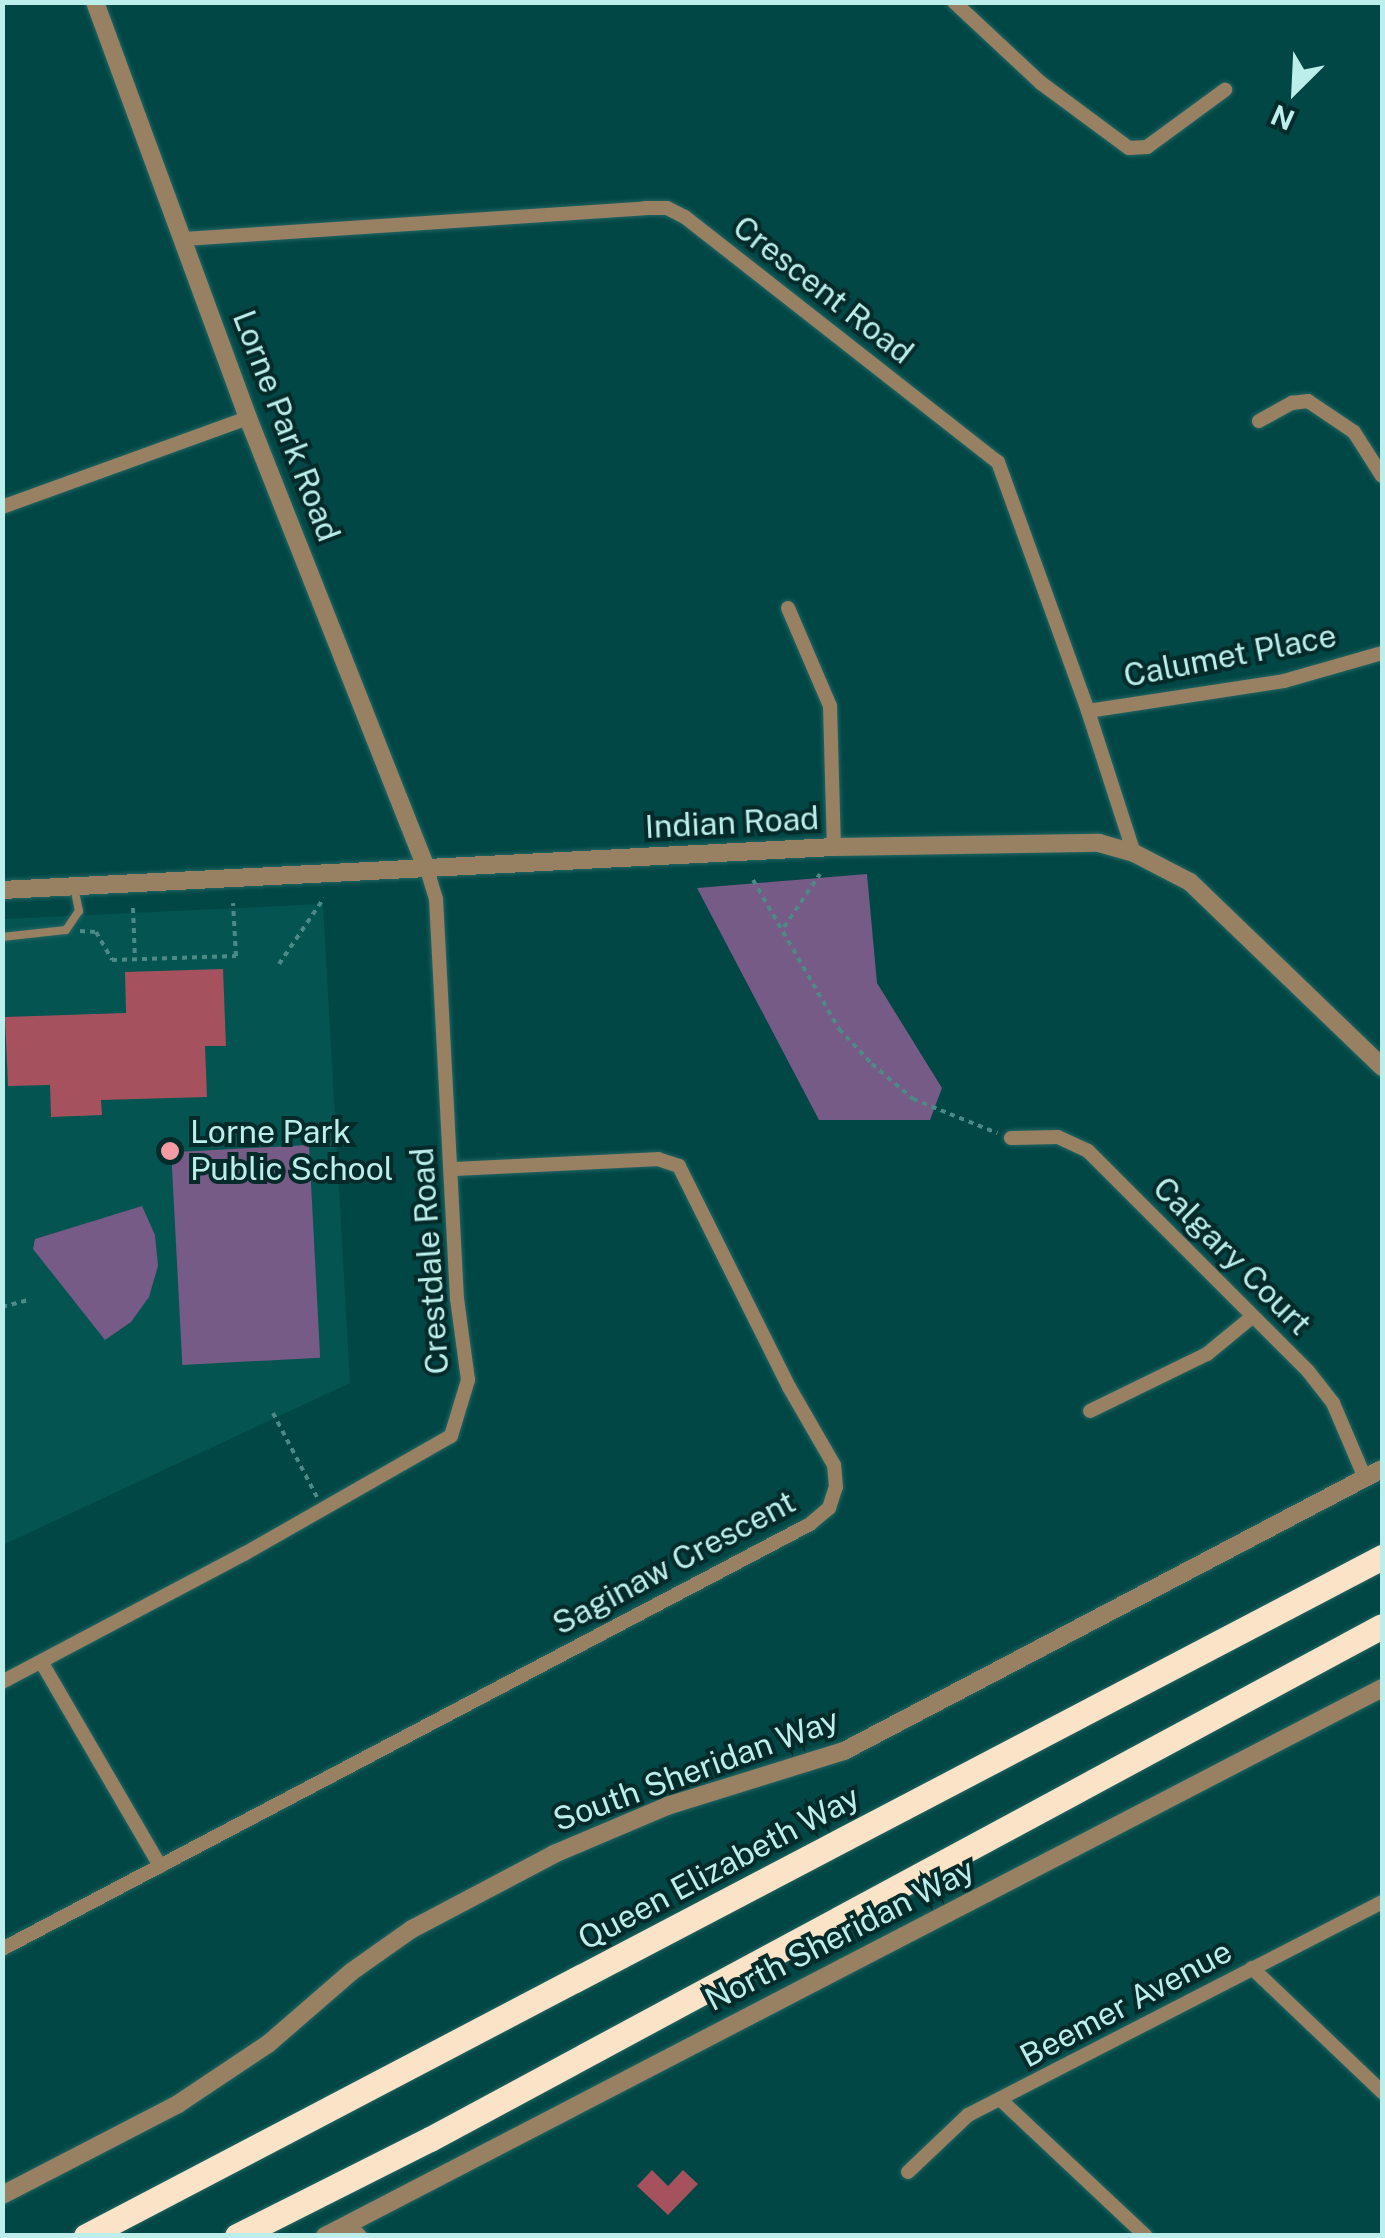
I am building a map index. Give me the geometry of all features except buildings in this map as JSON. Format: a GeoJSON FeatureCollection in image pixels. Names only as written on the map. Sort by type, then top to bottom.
{"type":"FeatureCollection","features":[{"type":"Feature","properties":{"kind":"highway","name":"Queen Elizabeth Way"},"geometry":{"type":"LineString","coordinates":[[86,2236],[1382,1556]]}},
{"type":"Feature","properties":{"kind":"highway"},"geometry":{"type":"LineString","coordinates":[[237,2236],[430,2139],[1382,1626]]}},
{"type":"Feature","properties":{"kind":"street","name":"Lorne Park Road"},"geometry":{"type":"LineString","coordinates":[[95,2],[248,418],[427,870]]}},
{"type":"Feature","properties":{"kind":"street"},"geometry":{"type":"LineString","coordinates":[[954,2],[1041,83],[1129,148],[1147,147],[1225,90]]}},
{"type":"Feature","properties":{"kind":"street","name":"Crescent Road"},"geometry":{"type":"LineString","coordinates":[[184,239],[645,208],[666,208],[685,218],[998,462],[1088,711],[1134,853]]}},
{"type":"Feature","properties":{"kind":"street"},"geometry":{"type":"LineString","coordinates":[[1259,421],[1292,402],[1308,401],[1354,432],[1382,476]]}},
{"type":"Feature","properties":{"kind":"street"},"geometry":{"type":"LineString","coordinates":[[2,508],[248,418]]}},
{"type":"Feature","properties":{"kind":"street"},"geometry":{"type":"LineString","coordinates":[[788,608],[830,706],[834,847]]}},
{"type":"Feature","properties":{"kind":"street","name":"Calumet Place"},"geometry":{"type":"LineString","coordinates":[[1088,711],[1284,681],[1382,653]]}},
{"type":"Feature","properties":{"kind":"street","name":"Indian Road"},"geometry":{"type":"LineString","coordinates":[[2,890],[834,847],[1003,841],[1099,843],[1134,853],[1190,882],[1382,1067]]}},
{"type":"Feature","properties":{"kind":"street","name":"Crestdale Road"},"geometry":{"type":"LineString","coordinates":[[2,1682],[324,1510],[451,1436],[460,1418],[468,1380],[457,1299],[436,899],[427,870]]}},
{"type":"Feature","properties":{"kind":"street","name":"Calgary Court"},"geometry":{"type":"LineString","coordinates":[[1010,1138],[1058,1137],[1088,1151],[1308,1371],[1333,1403],[1365,1478]]}},
{"type":"Feature","properties":{"kind":"street","name":"Saginaw Crescent"},"geometry":{"type":"LineString","coordinates":[[2,1950],[810,1524],[829,1508],[836,1487],[834,1465],[789,1386],[680,1166],[658,1159],[451,1169]]}},
{"type":"Feature","properties":{"kind":"street"},"geometry":{"type":"LineString","coordinates":[[1090,1411],[1207,1354],[1252,1317]]}},
{"type":"Feature","properties":{"kind":"street","name":"South Sheridan Way"},"geometry":{"type":"LineString","coordinates":[[2,2195],[178,2104],[268,2044],[351,1972],[412,1929],[554,1854],[667,1806],[844,1751],[1382,1468]]}},
{"type":"Feature","properties":{"kind":"street"},"geometry":{"type":"LineString","coordinates":[[42,1663],[160,1866]]}},
{"type":"Feature","properties":{"kind":"street","name":"North Sheridan Way"},"geometry":{"type":"LineString","coordinates":[[325,2236],[354,2230],[1382,1688]]}},
{"type":"Feature","properties":{"kind":"street","name":"Beemer Avenue"},"geometry":{"type":"LineString","coordinates":[[908,2172],[968,2115],[1002,2101],[1382,1902]]}},
{"type":"Feature","properties":{"kind":"street"},"geometry":{"type":"LineString","coordinates":[[1252,1968],[1382,2092]]}},
{"type":"Feature","properties":{"kind":"street"},"geometry":{"type":"LineString","coordinates":[[1002,2101],[1146,2236]]}},
{"type":"Feature","properties":{"kind":"lane"},"geometry":{"type":"LineString","coordinates":[[2,937],[66,930],[78,911],[74,885]]}},
{"type":"Feature","properties":{"kind":"path"},"geometry":{"type":"LineString","coordinates":[[784,927],[820,874]]}},
{"type":"Feature","properties":{"kind":"path"},"geometry":{"type":"LineString","coordinates":[[753,880],[784,927],[839,1029],[872,1064],[912,1099],[1010,1138]]}},
{"type":"Feature","properties":{"kind":"path"},"geometry":{"type":"LineString","coordinates":[[278,964],[324,898]]}},
{"type":"Feature","properties":{"kind":"path"},"geometry":{"type":"LineString","coordinates":[[66,930],[96,932],[112,960],[236,956],[233,902]]}},
{"type":"Feature","properties":{"kind":"path"},"geometry":{"type":"LineString","coordinates":[[133,908],[135,960]]}},
{"type":"Feature","properties":{"kind":"path"},"geometry":{"type":"LineString","coordinates":[[2,1307],[28,1300]]}},
{"type":"Feature","properties":{"kind":"path"},"geometry":{"type":"LineString","coordinates":[[273,1414],[324,1510]]}},
{"type":"Feature","properties":{"kind":"shaded area"},"geometry":{"type":"Polygon","coordinates":[[[867,874],[877,983],[942,1088],[930,1120],[819,1120],[697,888],[867,874]]]}},
{"type":"Feature","properties":{"kind":"shaded area","name":"Lorne Park Public School"},"geometry":{"type":"Polygon","coordinates":[[[323,904],[350,1383],[3,1545],[3,919],[323,904]]]}},
{"type":"Feature","properties":{"kind":"shaded area"},"geometry":{"type":"Polygon","coordinates":[[[309,1145],[320,1358],[182,1365],[171,1152],[309,1145]]]}},
{"type":"Feature","properties":{"kind":"shaded area"},"geometry":{"type":"Polygon","coordinates":[[[142,1206],[155,1235],[158,1266],[149,1297],[131,1322],[105,1340],[33,1249],[35,1239],[142,1206]]]}},
{"type":"Feature","properties":{"kind":"place","name":"Lorne Park Public School"},"geometry":{"type":"Point","coordinates":[170,1151]}}]}
